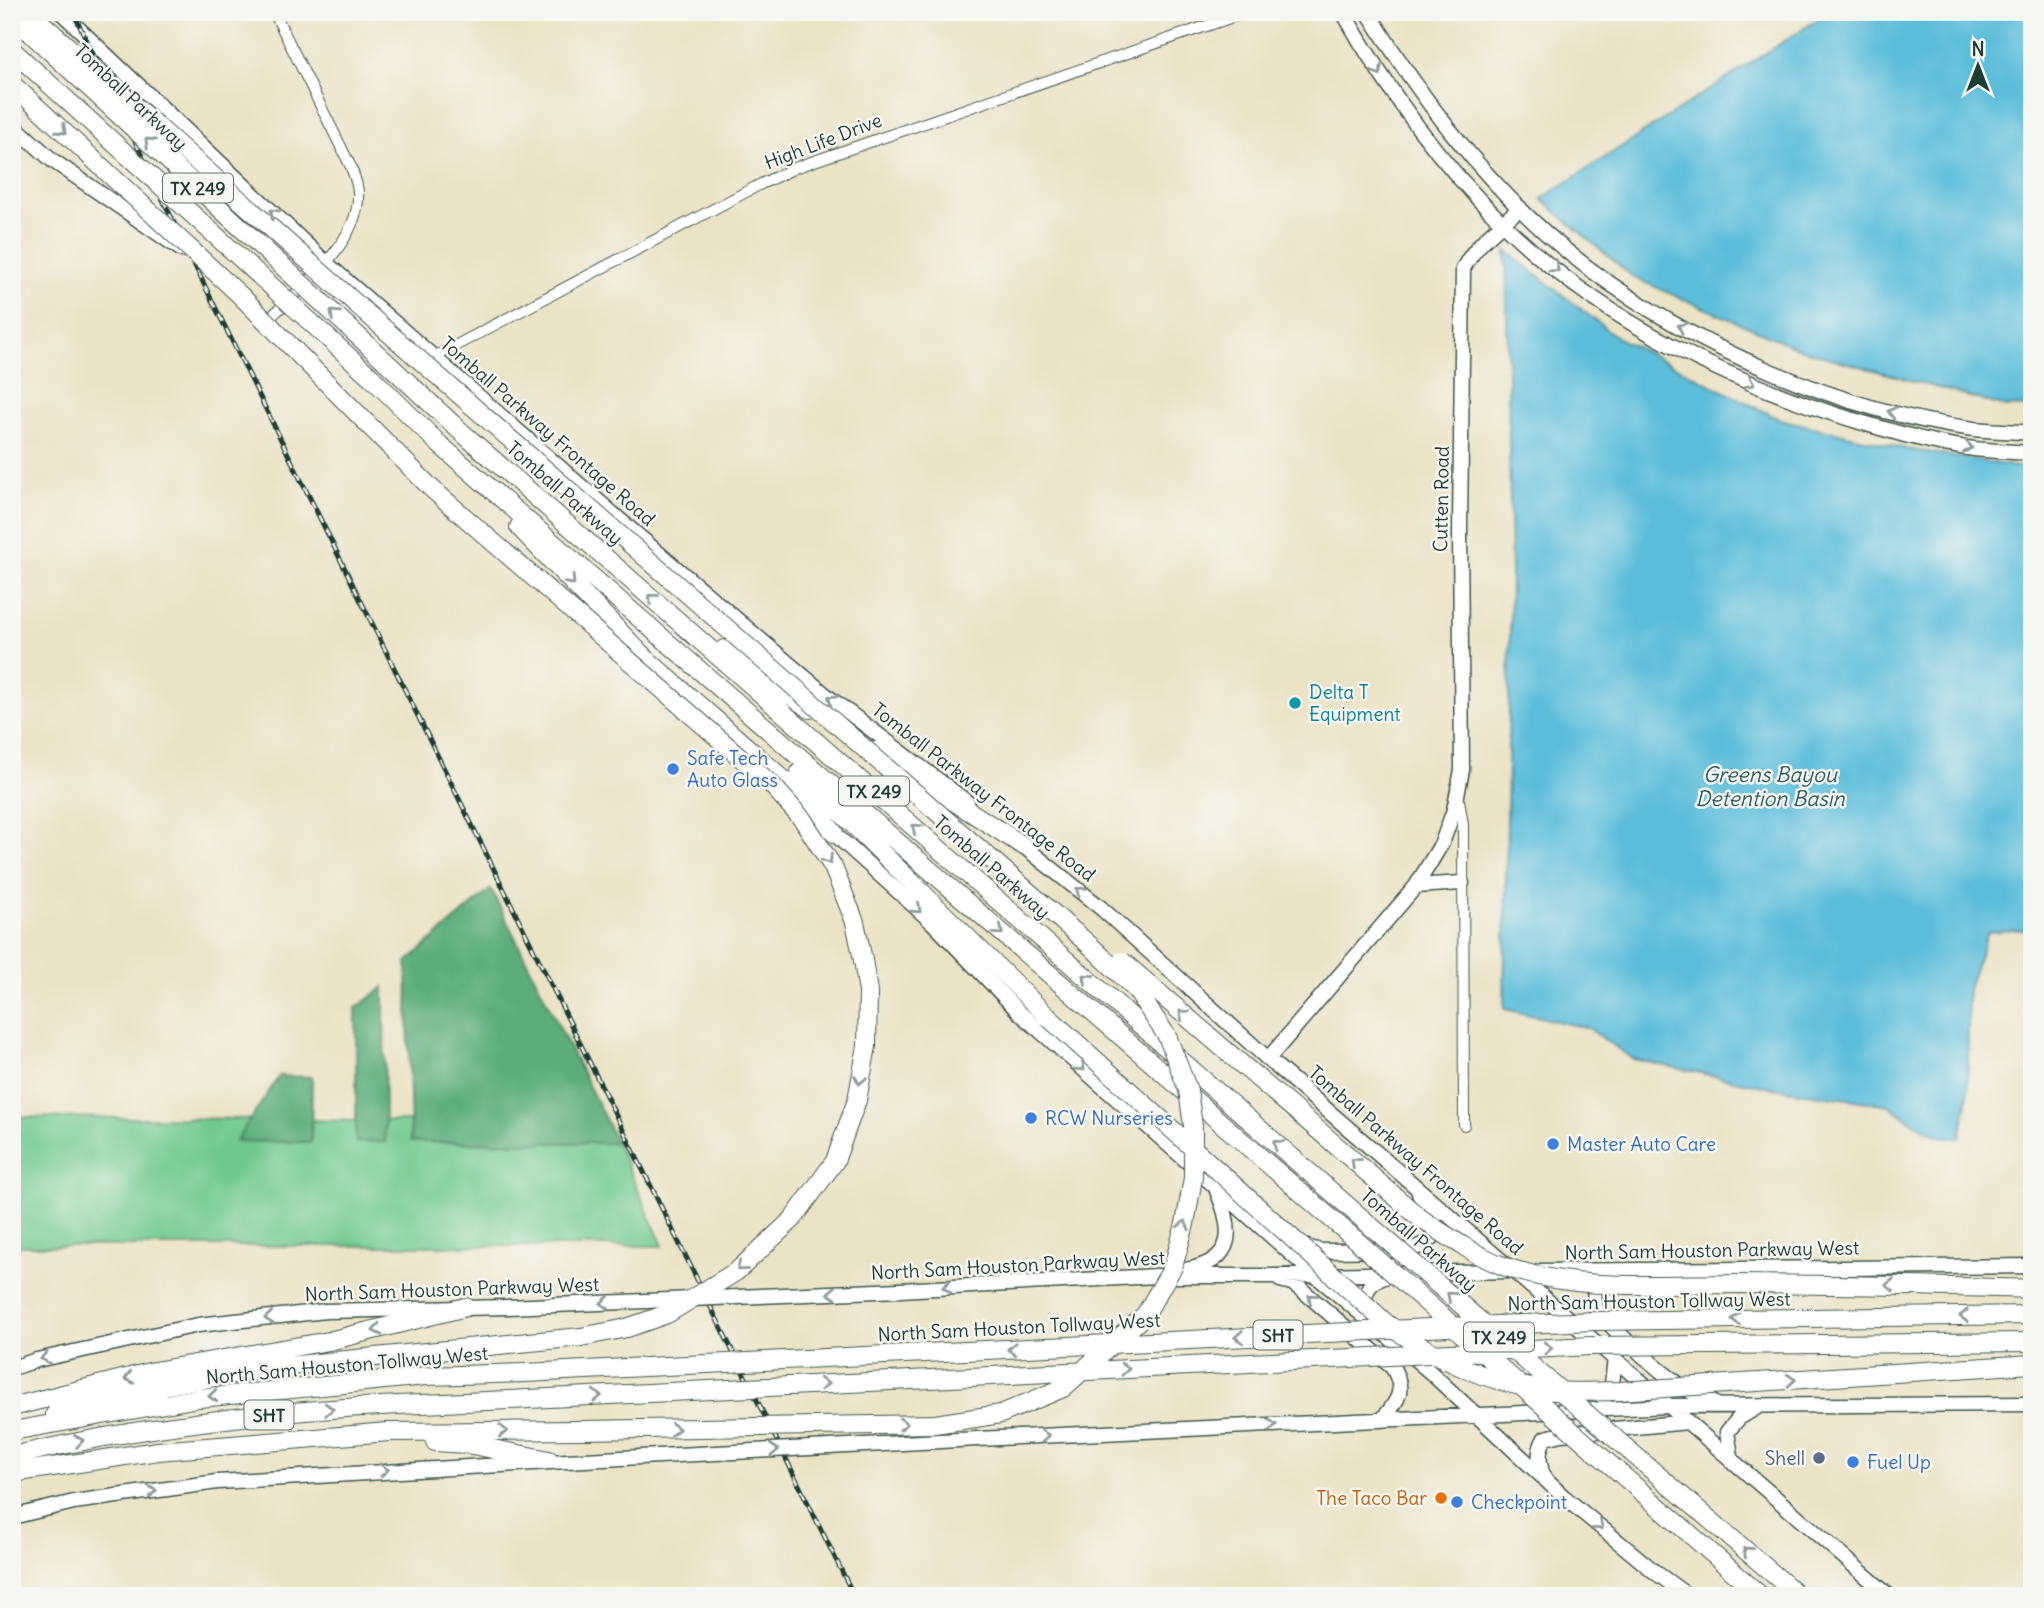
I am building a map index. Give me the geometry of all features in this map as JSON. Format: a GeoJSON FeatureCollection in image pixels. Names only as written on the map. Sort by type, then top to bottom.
{"type":"FeatureCollection","features":[{"type":"Feature","properties":{"kind":"highway"},"geometry":{"type":"LineString","coordinates":[[12,1473],[158,1451],[388,1432],[935,1424],[1001,1414],[1063,1388],[1145,1315],[1173,1267],[1185,1224],[1193,1178],[1193,1126],[1188,1090],[1167,1036],[1136,989],[1094,949],[398,341],[27,12]]}},
{"type":"Feature","properties":{"kind":"highway","name":"Tomball Parkway"},"geometry":{"type":"LineString","coordinates":[[12,16],[458,429],[1799,1596]]}},
{"type":"Feature","properties":{"kind":"highway","name":"TX 249"},"geometry":{"type":"LineString","coordinates":[[12,50],[372,378],[439,444],[1350,1235],[1761,1596]]}},
{"type":"Feature","properties":{"kind":"highway"},"geometry":{"type":"LineString","coordinates":[[12,83],[241,296],[431,488],[771,784],[803,820],[833,867],[855,922],[868,992],[867,1046],[857,1100],[835,1161],[793,1219],[737,1271],[667,1314],[627,1328],[581,1337],[268,1368],[167,1385],[63,1410],[12,1431]]}},
{"type":"Feature","properties":{"kind":"highway"},"geometry":{"type":"LineString","coordinates":[[439,444],[644,657],[808,801],[834,834]]}},
{"type":"Feature","properties":{"kind":"highway"},"geometry":{"type":"LineString","coordinates":[[689,630],[735,655],[802,704],[1022,845]]}},
{"type":"Feature","properties":{"kind":"highway"},"geometry":{"type":"LineString","coordinates":[[670,645],[1048,1017],[1387,1324],[1417,1345],[1460,1368],[1507,1384],[1569,1391],[1619,1391],[2032,1364]]}},
{"type":"Feature","properties":{"kind":"highway"},"geometry":{"type":"LineString","coordinates":[[823,713],[850,728],[911,778],[1420,1219],[1466,1249],[1505,1266],[1563,1280],[1614,1284],[1891,1285],[2032,1289]]}},
{"type":"Feature","properties":{"kind":"highway"},"geometry":{"type":"LineString","coordinates":[[12,1407],[154,1371],[330,1341],[467,1307]]}},
{"type":"Feature","properties":{"kind":"highway","name":"North Sam Houston Tollway West"},"geometry":{"type":"LineString","coordinates":[[12,1431],[200,1398],[426,1376],[1494,1325],[2032,1315]]}},
{"type":"Feature","properties":{"kind":"highway","name":"SHT"},"geometry":{"type":"LineString","coordinates":[[12,1455],[70,1443],[316,1410],[1564,1347],[2032,1342]]}},
{"type":"Feature","properties":{"kind":"highway"},"geometry":{"type":"LineString","coordinates":[[69,1464],[389,1439],[467,1444],[549,1460]]}},
{"type":"Feature","properties":{"kind":"main road","name":"Tomball Parkway Frontage Road"},"geometry":{"type":"LineString","coordinates":[[61,12],[326,263],[619,520],[827,696],[1101,908],[1268,1059],[1408,1177],[1889,1596]]}},
{"type":"Feature","properties":{"kind":"main road"},"geometry":{"type":"LineString","coordinates":[[1343,12],[1384,80],[1426,136],[1503,224],[1591,296],[1618,314],[1657,337],[1762,389],[1904,435],[1972,449],[2032,453]]}},
{"type":"Feature","properties":{"kind":"main road"},"geometry":{"type":"LineString","coordinates":[[1367,12],[1402,68],[1458,140],[1520,208],[1586,266],[1621,291],[1671,322],[1765,369],[1832,396],[1898,414],[1974,429],[2032,433]]}},
{"type":"Feature","properties":{"kind":"main road"},"geometry":{"type":"LineString","coordinates":[[12,124],[52,160],[189,254],[271,317],[448,493],[933,923],[1020,1013],[1315,1275],[1429,1371],[1542,1477],[1655,1572],[1688,1596]]}},
{"type":"Feature","properties":{"kind":"main road","name":"Cutten Road"},"geometry":{"type":"LineString","coordinates":[[1268,1059],[1416,886],[1442,843],[1454,810],[1462,770],[1462,269],[1480,243],[1520,208]]}},
{"type":"Feature","properties":{"kind":"main road"},"geometry":{"type":"LineString","coordinates":[[1416,886],[1462,883]]}},
{"type":"Feature","properties":{"kind":"main road"},"geometry":{"type":"LineString","coordinates":[[1255,1222],[1290,1241],[1320,1251],[1410,1250],[1434,1236],[1437,1228],[1434,1218],[1408,1177]]}},
{"type":"Feature","properties":{"kind":"main road"},"geometry":{"type":"LineString","coordinates":[[1156,1276],[1201,1268],[1217,1258],[1229,1231],[1227,1215],[1215,1187]]}},
{"type":"Feature","properties":{"kind":"main road","name":"North Sam Houston Parkway West"},"geometry":{"type":"LineString","coordinates":[[12,1368],[37,1360],[198,1325],[326,1311],[508,1307],[1156,1276],[2032,1266]]}},
{"type":"Feature","properties":{"kind":"main road"},"geometry":{"type":"LineString","coordinates":[[1618,1269],[1604,1275],[1596,1285],[1593,1301],[1598,1314],[1674,1382],[1693,1395],[1720,1406]]}},
{"type":"Feature","properties":{"kind":"main road"},"geometry":{"type":"LineString","coordinates":[[1374,1325],[1365,1308],[1367,1288],[1376,1280],[1398,1273]]}},
{"type":"Feature","properties":{"kind":"main road"},"geometry":{"type":"LineString","coordinates":[[1269,1276],[1292,1283],[1302,1290],[1393,1368],[1400,1381],[1400,1392],[1382,1420]]}},
{"type":"Feature","properties":{"kind":"main road"},"geometry":{"type":"LineString","coordinates":[[1588,1410],[1607,1396],[1614,1373],[1615,1358]]}},
{"type":"Feature","properties":{"kind":"main road"},"geometry":{"type":"LineString","coordinates":[[12,1517],[74,1502],[217,1482],[549,1460],[1668,1406],[2032,1404]]}},
{"type":"Feature","properties":{"kind":"main road"},"geometry":{"type":"LineString","coordinates":[[1732,1462],[1727,1432],[1739,1418],[1760,1405]]}},
{"type":"Feature","properties":{"kind":"main road"},"geometry":{"type":"LineString","coordinates":[[1542,1477],[1539,1448],[1545,1438],[1688,1422]]}},
{"type":"Feature","properties":{"kind":"street"},"geometry":{"type":"LineString","coordinates":[[12,27],[27,12]]}},
{"type":"Feature","properties":{"kind":"street"},"geometry":{"type":"LineString","coordinates":[[271,317],[326,263],[352,228],[358,201],[357,185],[351,167],[274,12]]}},
{"type":"Feature","properties":{"kind":"street","name":"High Life Drive"},"geometry":{"type":"LineString","coordinates":[[434,357],[797,167],[1247,12]]}},
{"type":"Feature","properties":{"kind":"street","name":"Cutten Road"},"geometry":{"type":"LineString","coordinates":[[1458,790],[1463,825],[1464,1125]]}},
{"type":"Feature","properties":{"kind":"green space"},"geometry":{"type":"Polygon","coordinates":[[[491,889],[617,1143],[411,1142],[407,962],[491,889]]]}},
{"type":"Feature","properties":{"kind":"green space"},"geometry":{"type":"Polygon","coordinates":[[[384,987],[385,1142],[356,1142],[356,1008],[384,987]]]}},
{"type":"Feature","properties":{"kind":"green space"},"geometry":{"type":"Polygon","coordinates":[[[279,1076],[312,1077],[311,1142],[236,1141],[279,1076]]]}},
{"type":"Feature","properties":{"kind":"green space"},"geometry":{"type":"Polygon","coordinates":[[[12,1117],[252,1119],[237,1141],[310,1142],[311,1120],[356,1121],[356,1142],[385,1142],[385,1121],[410,1121],[411,1142],[617,1143],[663,1246],[12,1246],[12,1117]]]}},
{"type":"Feature","properties":{"kind":"water"},"geometry":{"type":"Polygon","coordinates":[[[1829,12],[2032,12],[2032,406],[2006,407],[1802,350],[1634,278],[1541,199],[1829,12]]]}},
{"type":"Feature","properties":{"kind":"water","name":"Greens Bayou Detention Basin"},"geometry":{"type":"Polygon","coordinates":[[[1506,251],[1618,338],[1779,419],[1907,449],[2032,469],[2032,929],[1988,932],[1968,988],[1968,1096],[1960,1138],[1938,1136],[1889,1105],[1773,1088],[1633,1059],[1588,1028],[1504,1009],[1511,572],[1506,251]]]}},
{"type":"Feature","properties":{"kind":"railway"},"geometry":{"type":"LineString","coordinates":[[73,12],[189,254],[854,1596]]}},
{"type":"Feature","properties":{"kind":"place","name":"Delta T Equipment"},"geometry":{"type":"Point","coordinates":[1295,703]}},
{"type":"Feature","properties":{"kind":"place","name":"Safe Tech Auto Glass"},"geometry":{"type":"Point","coordinates":[673,769]}},
{"type":"Feature","properties":{"kind":"place","name":"RCW Nurseries"},"geometry":{"type":"Point","coordinates":[1031,1118]}},
{"type":"Feature","properties":{"kind":"place","name":"Master Auto Care"},"geometry":{"type":"Point","coordinates":[1553,1144]}},
{"type":"Feature","properties":{"kind":"place","name":"Shell"},"geometry":{"type":"Point","coordinates":[1819,1458]}},
{"type":"Feature","properties":{"kind":"place","name":"Fuel Up"},"geometry":{"type":"Point","coordinates":[1853,1462]}},
{"type":"Feature","properties":{"kind":"place","name":"The Taco Bar"},"geometry":{"type":"Point","coordinates":[1441,1498]}},
{"type":"Feature","properties":{"kind":"place","name":"Checkpoint"},"geometry":{"type":"Point","coordinates":[1457,1502]}}]}
